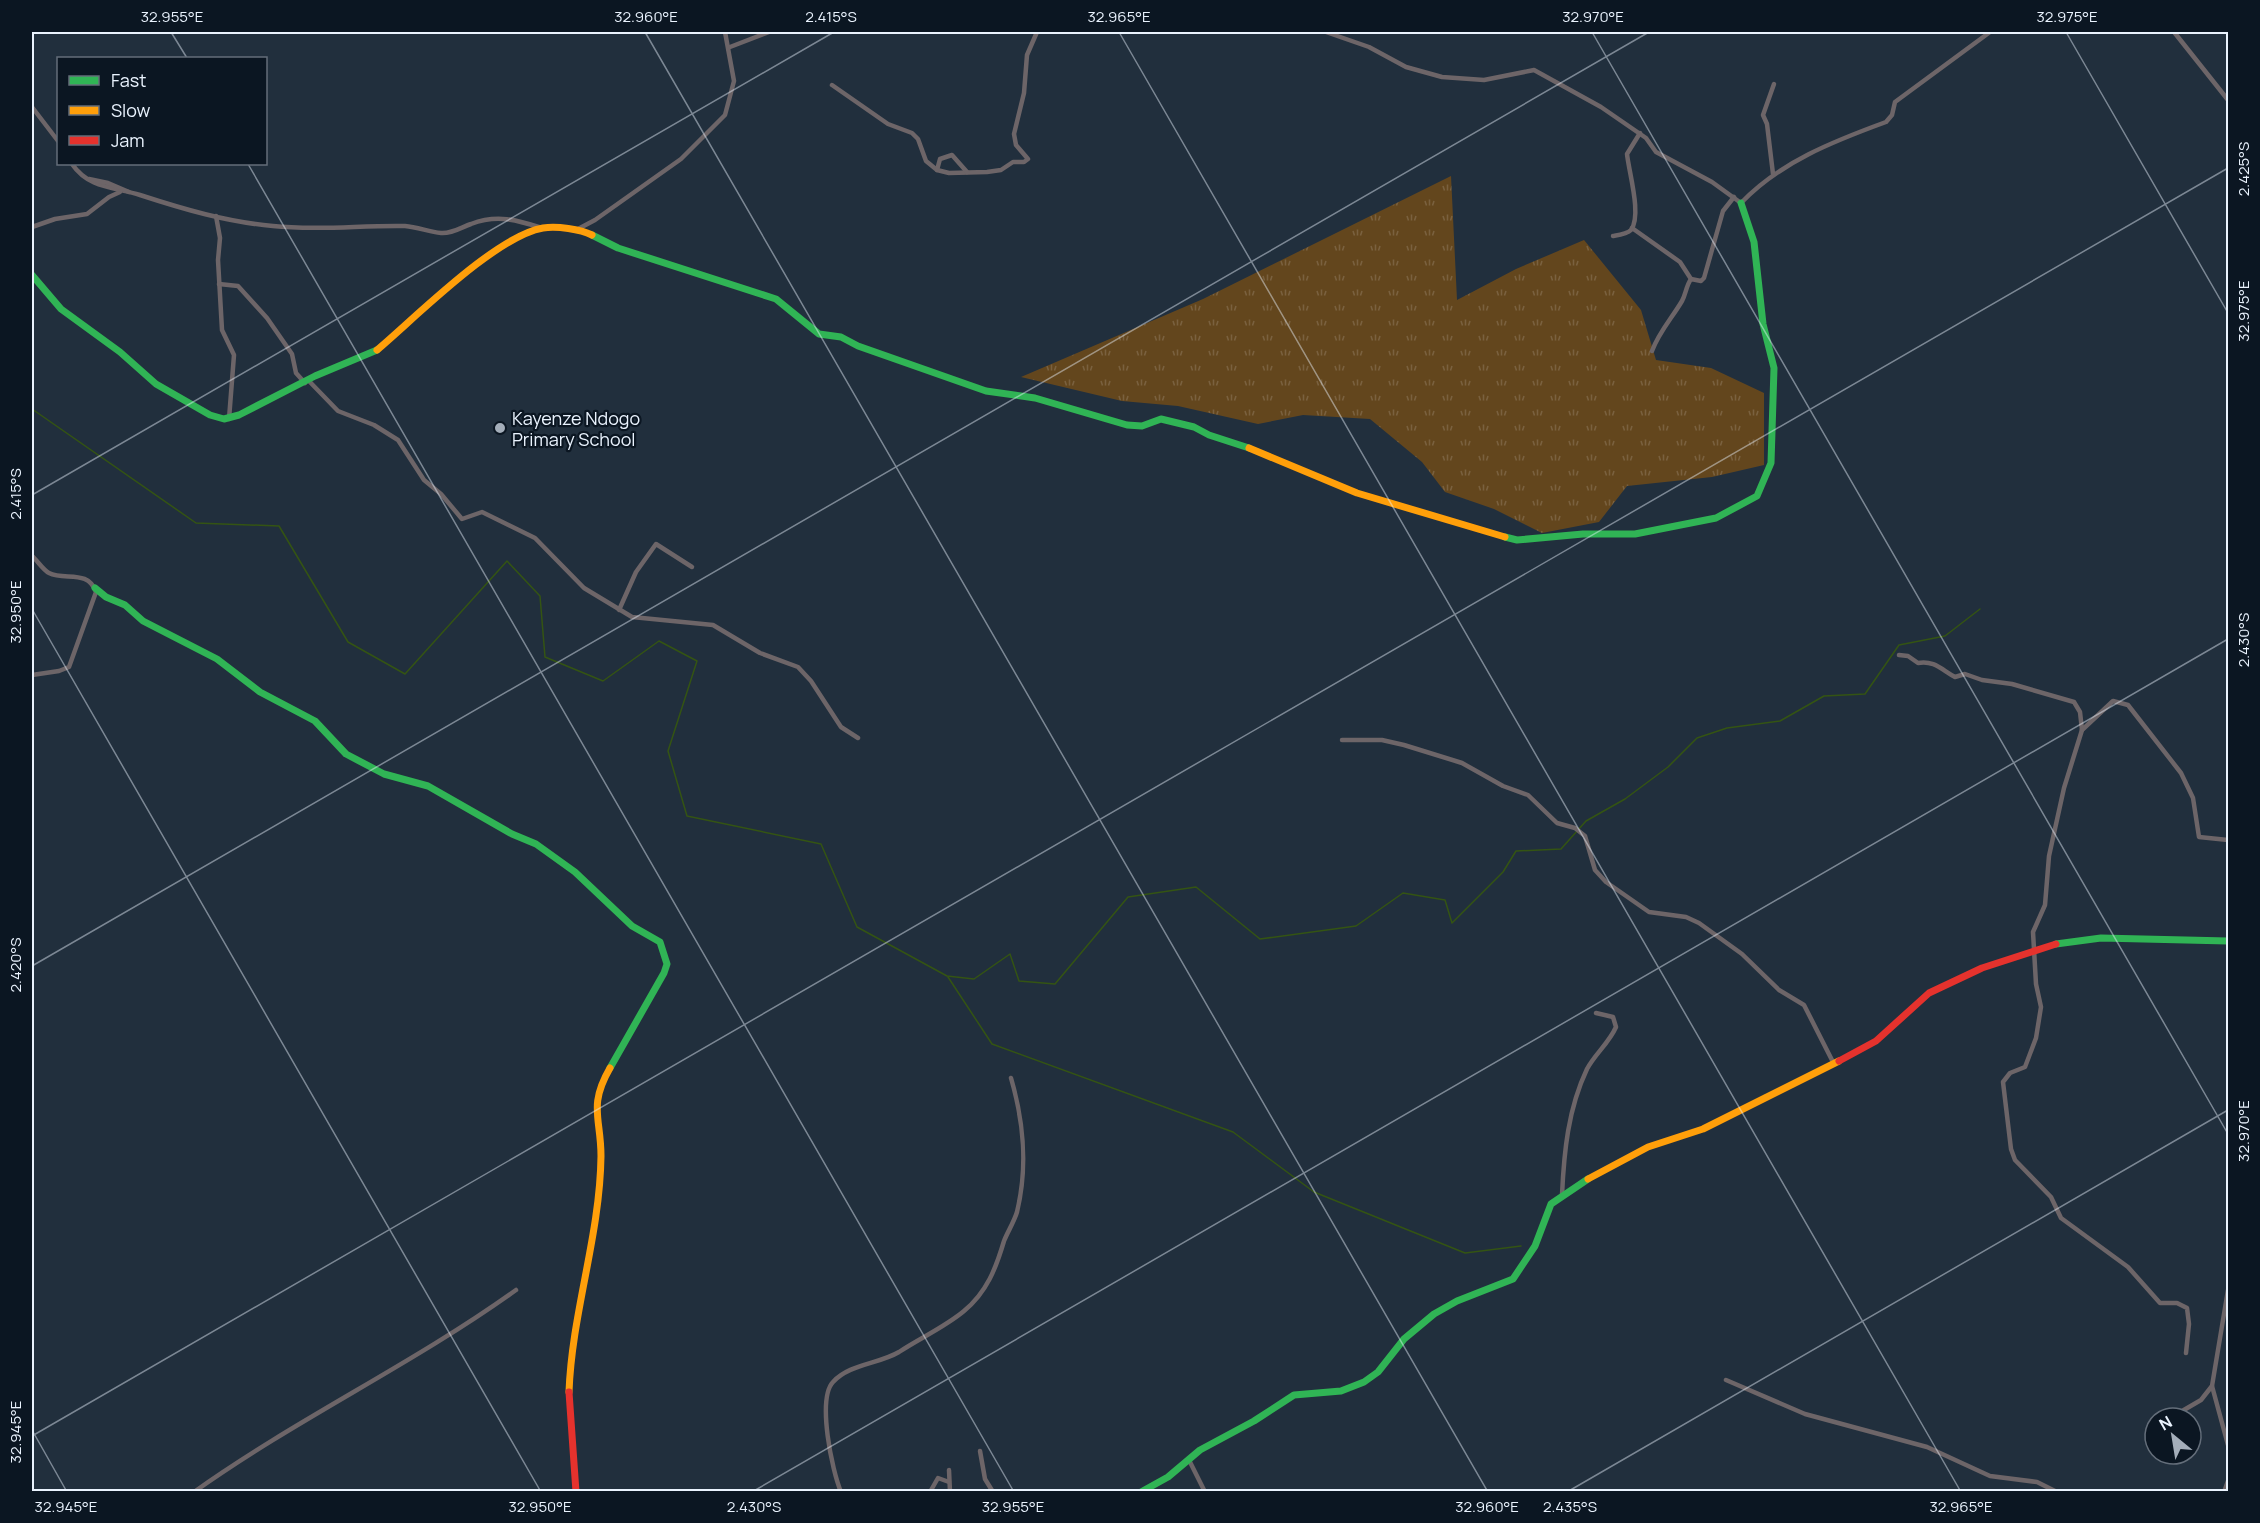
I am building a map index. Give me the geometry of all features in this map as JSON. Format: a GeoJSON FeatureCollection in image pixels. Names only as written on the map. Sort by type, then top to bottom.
{"type":"FeatureCollection","features":[{"type":"Feature","properties":{"kind":"street"},"geometry":{"type":"LineString","coordinates":[[578,229],[595,220],[681,159],[725,115],[734,81],[730,47],[725,32]]}},
{"type":"Feature","properties":{"kind":"street"},"geometry":{"type":"LineString","coordinates":[[730,47],[769,32]]}},
{"type":"Feature","properties":{"kind":"street"},"geometry":{"type":"LineString","coordinates":[[832,85],[888,124],[912,133],[926,161],[937,170],[949,173],[1001,170],[1013,162],[1027,161],[1027,156],[1016,145],[1014,134],[1016,119],[1023,105],[1027,55],[1036,32]]}},
{"type":"Feature","properties":{"kind":"street"},"geometry":{"type":"LineString","coordinates":[[73,165],[87,179],[108,189],[130,193],[177,209],[282,227],[330,230],[409,226],[441,233],[486,219],[509,218],[543,228],[578,229],[618,248],[757,295],[773,298],[819,334],[841,336],[858,346],[987,391],[1025,396],[1127,425],[1143,426],[1161,419],[1194,427],[1213,437],[1265,453],[1316,477],[1366,496],[1504,537],[1540,540],[1583,534],[1644,533],[1690,520],[1716,518],[1757,496],[1763,487],[1771,463],[1774,368],[1763,324],[1754,242],[1741,203],[1712,182],[1656,152],[1640,133],[1601,107],[1534,70],[1484,80],[1442,77],[1406,67],[1369,47],[1326,32]]}},
{"type":"Feature","properties":{"kind":"street"},"geometry":{"type":"LineString","coordinates":[[1741,203],[1760,183],[1808,154],[1886,122],[1892,115],[1895,102],[1990,32]]}},
{"type":"Feature","properties":{"kind":"street"},"geometry":{"type":"LineString","coordinates":[[2174,32],[2229,100]]}},
{"type":"Feature","properties":{"kind":"street"},"geometry":{"type":"LineString","coordinates":[[1773,174],[1767,124],[1763,115],[1774,84]]}},
{"type":"Feature","properties":{"kind":"street"},"geometry":{"type":"LineString","coordinates":[[32,107],[57,140]]}},
{"type":"Feature","properties":{"kind":"street"},"geometry":{"type":"LineString","coordinates":[[1613,236],[1628,232],[1632,228],[1636,205],[1627,154],[1640,133]]}},
{"type":"Feature","properties":{"kind":"street"},"geometry":{"type":"LineString","coordinates":[[937,170],[940,159],[952,155],[967,172]]}},
{"type":"Feature","properties":{"kind":"street"},"geometry":{"type":"LineString","coordinates":[[87,179],[116,185],[130,193]]}},
{"type":"Feature","properties":{"kind":"street"},"geometry":{"type":"LineString","coordinates":[[108,189],[109,197]]}},
{"type":"Feature","properties":{"kind":"street"},"geometry":{"type":"LineString","coordinates":[[32,227],[55,219],[87,214],[109,197],[123,192]]}},
{"type":"Feature","properties":{"kind":"street"},"geometry":{"type":"LineString","coordinates":[[1632,228],[1680,262],[1691,279],[1701,281],[1704,278],[1723,211],[1734,197]]}},
{"type":"Feature","properties":{"kind":"street"},"geometry":{"type":"LineString","coordinates":[[216,216],[220,238],[219,284],[222,330],[234,355],[229,419]]}},
{"type":"Feature","properties":{"kind":"street"},"geometry":{"type":"LineString","coordinates":[[32,275],[61,309],[120,352],[164,390],[210,415],[229,419],[374,353],[400,333],[490,253],[515,239],[543,228]]}},
{"type":"Feature","properties":{"kind":"street"},"geometry":{"type":"LineString","coordinates":[[1652,351],[1656,340],[1682,300],[1691,279]]}},
{"type":"Feature","properties":{"kind":"street"},"geometry":{"type":"LineString","coordinates":[[219,284],[238,286],[267,318],[292,354],[296,373],[338,411],[374,425],[399,440],[424,480],[441,494],[462,519],[482,512],[524,531],[551,552],[584,588],[639,620],[664,619],[713,625],[760,653],[798,667],[811,681],[841,727],[858,738]]}},
{"type":"Feature","properties":{"kind":"street"},"geometry":{"type":"LineString","coordinates":[[619,610],[636,572],[656,544],[692,567]]}},
{"type":"Feature","properties":{"kind":"street"},"geometry":{"type":"LineString","coordinates":[[32,556],[48,573],[84,578],[106,597],[125,605],[143,621],[217,659],[260,692],[315,721],[345,754],[362,760],[379,772],[428,786],[512,834],[536,844],[575,872],[622,918],[660,942],[667,964],[664,973],[644,1004],[596,1098],[601,1154],[599,1197],[570,1358],[568,1409],[576,1491]]}},
{"type":"Feature","properties":{"kind":"street"},"geometry":{"type":"LineString","coordinates":[[32,675],[63,670],[71,664],[82,623],[96,594],[95,588]]}},
{"type":"Feature","properties":{"kind":"street"},"geometry":{"type":"LineString","coordinates":[[1899,655],[1908,656],[1918,663],[1926,662],[1945,669],[1954,677],[1965,674],[1982,680],[2012,684],[2074,702],[2080,712],[2082,730],[2064,788],[2049,856],[2048,888],[2040,919],[2033,932],[2033,952],[2041,1007],[2036,1038],[2025,1066],[2010,1073],[2002,1087],[2012,1155],[2051,1197],[2063,1221],[2128,1267],[2160,1303],[2177,1303],[2187,1308],[2189,1324],[2186,1353]]}},
{"type":"Feature","properties":{"kind":"street"},"geometry":{"type":"LineString","coordinates":[[2082,730],[2112,701],[2128,705],[2181,773],[2191,790],[2199,837],[2229,840]]}},
{"type":"Feature","properties":{"kind":"street"},"geometry":{"type":"LineString","coordinates":[[1342,740],[1382,740],[1404,745],[1462,763],[1503,786],[1528,795],[1557,823],[1575,828],[1585,836],[1594,870],[1606,882],[1649,912],[1686,917],[1700,923],[1742,954],[1779,990],[1804,1005],[1833,1064]]}},
{"type":"Feature","properties":{"kind":"street"},"geometry":{"type":"LineString","coordinates":[[1141,1491],[1168,1477],[1200,1450],[1254,1421],[1293,1395],[1341,1391],[1364,1382],[1378,1371],[1404,1339],[1434,1314],[1457,1301],[1513,1279],[1537,1242],[1547,1209],[1562,1195],[1640,1150],[1679,1139],[1703,1129],[1876,1042],[1908,1008],[1932,992],[2015,957],[2080,939],[2229,941]]}},
{"type":"Feature","properties":{"kind":"street"},"geometry":{"type":"LineString","coordinates":[[1562,1195],[1565,1140],[1577,1095],[1588,1068],[1603,1050],[1616,1027],[1613,1017],[1596,1013]]}},
{"type":"Feature","properties":{"kind":"street"},"geometry":{"type":"LineString","coordinates":[[841,1491],[831,1462],[827,1395],[831,1383],[843,1374],[890,1357],[956,1317],[974,1301],[994,1272],[1017,1213],[1024,1161],[1021,1121],[1011,1078]]}},
{"type":"Feature","properties":{"kind":"street"},"geometry":{"type":"LineString","coordinates":[[194,1491],[290,1431],[435,1346],[516,1290]]}},
{"type":"Feature","properties":{"kind":"street"},"geometry":{"type":"LineString","coordinates":[[2229,1290],[2212,1386],[2229,1445]]}},
{"type":"Feature","properties":{"kind":"street"},"geometry":{"type":"LineString","coordinates":[[1726,1380],[1805,1414],[1927,1447],[1990,1476],[2037,1482],[2057,1491]]}},
{"type":"Feature","properties":{"kind":"street"},"geometry":{"type":"LineString","coordinates":[[2191,1406],[2201,1400],[2212,1386]]}},
{"type":"Feature","properties":{"kind":"street"},"geometry":{"type":"LineString","coordinates":[[980,1451],[985,1479],[993,1491]]}},
{"type":"Feature","properties":{"kind":"street"},"geometry":{"type":"LineString","coordinates":[[1189,1460],[1205,1491]]}},
{"type":"Feature","properties":{"kind":"street"},"geometry":{"type":"LineString","coordinates":[[949,1470],[950,1491]]}},
{"type":"Feature","properties":{"kind":"street"},"geometry":{"type":"LineString","coordinates":[[930,1491],[938,1478],[949,1482]]}},
{"type":"Feature","properties":{"kind":"street"},"geometry":{"type":"LineString","coordinates":[[2224,1491],[2229,1481]]}},
{"type":"Feature","properties":{"kind":"green space"},"geometry":{"type":"Polygon","coordinates":[[[1451,176],[1457,300],[1516,269],[1584,240],[1641,310],[1656,360],[1711,368],[1764,393],[1764,465],[1712,477],[1627,486],[1599,522],[1542,533],[1494,509],[1445,492],[1422,462],[1370,419],[1303,415],[1258,424],[1178,406],[1122,401],[1021,377],[1203,299],[1451,176]]]}},
{"type":"Feature","properties":{"kind":"waterway"},"geometry":{"type":"LineString","coordinates":[[32,409],[196,523],[279,526],[348,642],[405,674],[507,561],[540,596],[545,657],[603,681],[659,641],[697,661],[668,751],[687,816],[821,844],[857,927],[947,976],[974,979],[1010,954],[1019,981],[1055,984],[1128,897],[1196,887],[1260,939],[1356,926],[1403,893],[1445,900],[1452,923],[1503,872],[1516,851],[1561,849],[1586,821],[1625,799],[1668,767],[1697,738],[1727,728],[1780,721],[1824,696],[1865,694],[1899,645],[1945,636],[1980,609]]}},
{"type":"Feature","properties":{"kind":"waterway"},"geometry":{"type":"LineString","coordinates":[[948,977],[992,1044],[1233,1132],[1314,1192],[1465,1253],[1521,1246]]}},
{"type":"Feature","properties":{"kind":"traffic: fast"},"geometry":{"type":"LineString","coordinates":[[1505,537],[1517,540],[1583,534],[1635,534],[1716,518],[1757,496],[1771,463],[1774,368],[1763,324],[1754,242],[1741,203]]}},
{"type":"Feature","properties":{"kind":"traffic: fast"},"geometry":{"type":"LineString","coordinates":[[592,235],[618,248],[776,299],[819,334],[841,337],[858,346],[986,391],[1035,398],[1127,425],[1142,426],[1161,419],[1194,427],[1209,435],[1249,448]]}},
{"type":"Feature","properties":{"kind":"traffic: fast"},"geometry":{"type":"LineString","coordinates":[[32,275],[61,309],[120,352],[156,384],[210,415],[224,419],[239,415],[315,376],[377,350]]}},
{"type":"Feature","properties":{"kind":"traffic: fast"},"geometry":{"type":"LineString","coordinates":[[95,588],[106,597],[125,605],[143,621],[217,659],[260,692],[315,721],[346,754],[384,774],[428,786],[512,834],[536,844],[575,872],[632,926],[660,942],[667,964],[664,973],[610,1068]]}},
{"type":"Feature","properties":{"kind":"traffic: fast"},"geometry":{"type":"LineString","coordinates":[[2056,944],[2101,938],[2228,941]]}},
{"type":"Feature","properties":{"kind":"traffic: fast"},"geometry":{"type":"LineString","coordinates":[[1141,1492],[1168,1477],[1200,1450],[1254,1421],[1294,1395],[1341,1391],[1364,1382],[1378,1372],[1404,1339],[1434,1314],[1457,1301],[1513,1279],[1535,1246],[1551,1204],[1588,1179]]}},
{"type":"Feature","properties":{"kind":"traffic: slow"},"geometry":{"type":"LineString","coordinates":[[377,350],[457,280],[503,246],[524,234],[555,227],[592,235]]}},
{"type":"Feature","properties":{"kind":"traffic: slow"},"geometry":{"type":"LineString","coordinates":[[1249,448],[1357,493],[1505,537]]}},
{"type":"Feature","properties":{"kind":"traffic: slow"},"geometry":{"type":"LineString","coordinates":[[1588,1179],[1648,1147],[1703,1129],[1839,1061]]}},
{"type":"Feature","properties":{"kind":"traffic: slow"},"geometry":{"type":"LineString","coordinates":[[569,1392],[575,1333],[599,1186],[601,1156],[597,1103],[603,1081],[610,1068]]}},
{"type":"Feature","properties":{"kind":"traffic: jam"},"geometry":{"type":"LineString","coordinates":[[1839,1061],[1876,1041],[1929,993],[1982,968],[2056,944]]}},
{"type":"Feature","properties":{"kind":"traffic: jam"},"geometry":{"type":"LineString","coordinates":[[569,1392],[576,1492]]}},
{"type":"Feature","properties":{"kind":"place","name":"Kayenze Ndogo Primary School"},"geometry":{"type":"Point","coordinates":[500,428]}}]}
